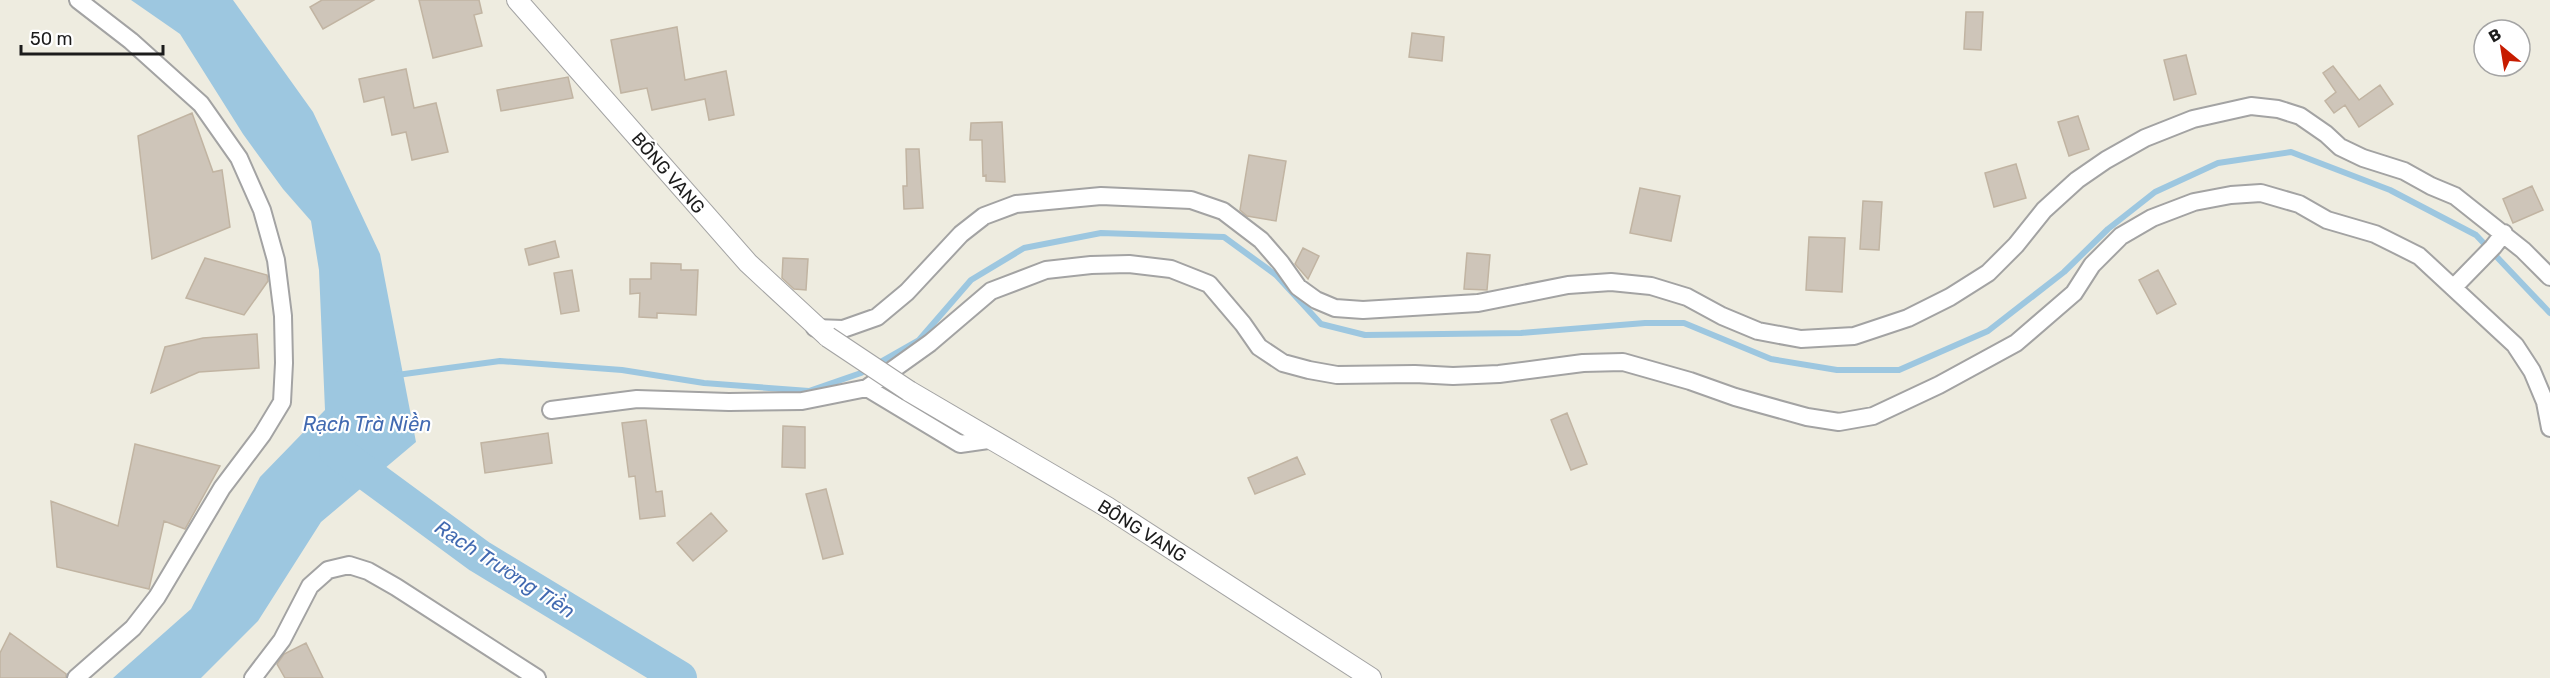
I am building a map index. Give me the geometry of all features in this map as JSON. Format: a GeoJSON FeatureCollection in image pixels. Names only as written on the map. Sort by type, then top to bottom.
{"type":"FeatureCollection","features":[{"type":"Feature","properties":{"kind":"street"},"geometry":{"type":"LineString","coordinates":[[76,678],[133,628],[157,597],[222,488],[262,435],[282,402],[284,363],[283,316],[276,260],[262,210],[239,158],[201,104],[130,41],[78,0]]}},
{"type":"Feature","properties":{"kind":"street","name":"BÔNG VANG"},"geometry":{"type":"LineString","coordinates":[[517,0],[748,263],[821,333],[988,440],[1107,507],[1371,678]]}},
{"type":"Feature","properties":{"kind":"street"},"geometry":{"type":"LineString","coordinates":[[821,333],[843,329],[877,317],[907,292],[961,234],[984,216],[1016,204],[1101,196],[1191,200],[1223,211],[1261,240],[1298,287],[1316,300],[1335,309],[1363,310],[1478,303],[1568,285],[1611,282],[1652,286],[1687,297],[1722,316],[1758,331],[1801,339],[1854,336],[1908,318],[1950,297],[1988,273],[2016,245],[2044,210],[2077,180],[2106,160],[2145,138],[2193,119],[2251,106],[2278,109],[2300,116],[2340,147],[2363,158],[2404,171],[2455,196],[2504,233],[2550,277]]}},
{"type":"Feature","properties":{"kind":"street"},"geometry":{"type":"LineString","coordinates":[[551,410],[637,399],[729,402],[802,401],[867,388],[930,343],[991,291],[1046,270],[1091,264],[1129,264],[1171,269],[1209,284],[1259,347],[1283,363],[1308,370],[1337,375],[1453,376],[1499,374],[1583,363],[1623,362],[1807,417],[1839,422],[1874,416],[2016,344],[2074,293],[2092,266],[2121,236],[2152,218],[2194,202],[2231,195],[2261,193],[2299,204],[2327,220],[2358,228],[2403,248],[2419,256],[2458,283],[2515,345],[2532,371],[2545,402],[2550,428]]}},
{"type":"Feature","properties":{"kind":"street"},"geometry":{"type":"LineString","coordinates":[[2458,283],[2504,233]]}},
{"type":"Feature","properties":{"kind":"street"},"geometry":{"type":"LineString","coordinates":[[867,388],[960,444],[988,440]]}},
{"type":"Feature","properties":{"kind":"street"},"geometry":{"type":"LineString","coordinates":[[253,678],[282,640],[310,586],[328,570],[349,565],[368,571],[387,582],[537,678]]}},
{"type":"Feature","properties":{"kind":"water","name":"Rạch Trà Niền"},"geometry":{"type":"Polygon","coordinates":[[[131,0],[233,0],[313,112],[380,254],[416,442],[321,522],[258,621],[201,678],[113,678],[191,609],[260,477],[325,410],[319,270],[311,221],[283,189],[243,134],[180,34],[131,0]]]}},
{"type":"Feature","properties":{"kind":"building"},"geometry":{"type":"Polygon","coordinates":[[[322,0],[374,0],[323,29],[310,7],[322,0]]]}},
{"type":"Feature","properties":{"kind":"building"},"geometry":{"type":"Polygon","coordinates":[[[419,0],[479,0],[482,13],[474,15],[482,46],[433,58],[419,0]]]}},
{"type":"Feature","properties":{"kind":"building"},"geometry":{"type":"Polygon","coordinates":[[[1966,12],[1983,12],[1981,50],[1964,49],[1966,12]]]}},
{"type":"Feature","properties":{"kind":"building"},"geometry":{"type":"Polygon","coordinates":[[[677,27],[685,80],[726,71],[734,115],[709,120],[705,99],[652,110],[647,88],[621,93],[611,40],[677,27]]]}},
{"type":"Feature","properties":{"kind":"building"},"geometry":{"type":"Polygon","coordinates":[[[1412,33],[1444,37],[1442,61],[1409,57],[1412,33]]]}},
{"type":"Feature","properties":{"kind":"building"},"geometry":{"type":"Polygon","coordinates":[[[2186,55],[2196,94],[2174,100],[2164,60],[2186,55]]]}},
{"type":"Feature","properties":{"kind":"building"},"geometry":{"type":"Polygon","coordinates":[[[2333,66],[2359,100],[2380,85],[2393,104],[2359,127],[2345,105],[2334,113],[2325,101],[2336,92],[2323,73],[2333,66]]]}},
{"type":"Feature","properties":{"kind":"building"},"geometry":{"type":"Polygon","coordinates":[[[406,69],[414,108],[436,103],[448,152],[412,160],[406,132],[392,135],[384,97],[364,102],[359,79],[406,69]]]}},
{"type":"Feature","properties":{"kind":"building"},"geometry":{"type":"Polygon","coordinates":[[[568,77],[573,98],[501,111],[497,90],[568,77]]]}},
{"type":"Feature","properties":{"kind":"building"},"geometry":{"type":"Polygon","coordinates":[[[192,113],[213,172],[222,170],[230,227],[152,259],[138,136],[192,113]]]}},
{"type":"Feature","properties":{"kind":"building"},"geometry":{"type":"Polygon","coordinates":[[[2078,116],[2089,149],[2069,156],[2058,122],[2078,116]]]}},
{"type":"Feature","properties":{"kind":"building"},"geometry":{"type":"Polygon","coordinates":[[[1002,122],[1005,182],[986,181],[986,175],[983,176],[982,140],[970,140],[971,123],[1002,122]]]}},
{"type":"Feature","properties":{"kind":"building"},"geometry":{"type":"Polygon","coordinates":[[[906,149],[919,149],[923,208],[904,209],[903,186],[907,186],[906,149]]]}},
{"type":"Feature","properties":{"kind":"building"},"geometry":{"type":"Polygon","coordinates":[[[1249,155],[1286,161],[1276,221],[1247,216],[1240,210],[1249,155]]]}},
{"type":"Feature","properties":{"kind":"building"},"geometry":{"type":"Polygon","coordinates":[[[2016,164],[2026,198],[1994,207],[1985,173],[2016,164]]]}},
{"type":"Feature","properties":{"kind":"building"},"geometry":{"type":"Polygon","coordinates":[[[2532,186],[2543,210],[2513,223],[2503,199],[2532,186]]]}},
{"type":"Feature","properties":{"kind":"building"},"geometry":{"type":"Polygon","coordinates":[[[1640,188],[1680,196],[1671,241],[1630,233],[1640,188]]]}},
{"type":"Feature","properties":{"kind":"building"},"geometry":{"type":"Polygon","coordinates":[[[1863,201],[1882,202],[1879,250],[1860,249],[1863,201]]]}},
{"type":"Feature","properties":{"kind":"building"},"geometry":{"type":"Polygon","coordinates":[[[1809,237],[1845,238],[1842,292],[1806,290],[1809,237]]]}},
{"type":"Feature","properties":{"kind":"building"},"geometry":{"type":"Polygon","coordinates":[[[555,241],[559,257],[529,265],[525,249],[555,241]]]}},
{"type":"Feature","properties":{"kind":"building"},"geometry":{"type":"Polygon","coordinates":[[[1303,248],[1319,256],[1308,279],[1295,264],[1303,248]]]}},
{"type":"Feature","properties":{"kind":"building"},"geometry":{"type":"Polygon","coordinates":[[[1467,253],[1490,255],[1487,290],[1464,289],[1467,253]]]}},
{"type":"Feature","properties":{"kind":"building"},"geometry":{"type":"Polygon","coordinates":[[[205,258],[267,275],[268,281],[244,315],[186,298],[205,258]]]}},
{"type":"Feature","properties":{"kind":"building"},"geometry":{"type":"Polygon","coordinates":[[[783,258],[808,259],[806,290],[794,289],[782,278],[783,258]]]}},
{"type":"Feature","properties":{"kind":"building"},"geometry":{"type":"Polygon","coordinates":[[[651,263],[681,264],[681,270],[698,270],[696,315],[657,313],[657,318],[639,317],[640,293],[630,294],[630,279],[651,279],[651,263]]]}},
{"type":"Feature","properties":{"kind":"building"},"geometry":{"type":"Polygon","coordinates":[[[572,270],[579,311],[561,314],[554,273],[572,270]]]}},
{"type":"Feature","properties":{"kind":"building"},"geometry":{"type":"Polygon","coordinates":[[[2158,270],[2176,304],[2157,314],[2139,280],[2158,270]]]}},
{"type":"Feature","properties":{"kind":"building"},"geometry":{"type":"Polygon","coordinates":[[[257,334],[259,368],[199,372],[151,393],[165,347],[203,338],[257,334]]]}},
{"type":"Feature","properties":{"kind":"building"},"geometry":{"type":"Polygon","coordinates":[[[1567,413],[1587,464],[1571,470],[1551,420],[1567,413]]]}},
{"type":"Feature","properties":{"kind":"building"},"geometry":{"type":"Polygon","coordinates":[[[646,420],[656,492],[662,491],[665,516],[640,519],[635,476],[629,477],[622,423],[646,420]]]}},
{"type":"Feature","properties":{"kind":"building"},"geometry":{"type":"Polygon","coordinates":[[[783,426],[805,427],[805,468],[782,467],[783,426]]]}},
{"type":"Feature","properties":{"kind":"building"},"geometry":{"type":"Polygon","coordinates":[[[548,433],[552,463],[485,473],[481,443],[548,433]]]}},
{"type":"Feature","properties":{"kind":"building"},"geometry":{"type":"Polygon","coordinates":[[[135,444],[220,466],[185,529],[164,521],[149,589],[57,567],[51,501],[118,526],[135,444]]]}},
{"type":"Feature","properties":{"kind":"building"},"geometry":{"type":"Polygon","coordinates":[[[1297,457],[1305,474],[1255,494],[1248,478],[1297,457]]]}},
{"type":"Feature","properties":{"kind":"building"},"geometry":{"type":"Polygon","coordinates":[[[826,489],[843,554],[823,559],[806,494],[826,489]]]}},
{"type":"Feature","properties":{"kind":"building"},"geometry":{"type":"Polygon","coordinates":[[[711,513],[727,531],[693,561],[677,543],[711,513]]]}},
{"type":"Feature","properties":{"kind":"building"},"geometry":{"type":"Polygon","coordinates":[[[10,633],[66,674],[66,678],[0,678],[0,653],[10,633]]]}},
{"type":"Feature","properties":{"kind":"building"},"geometry":{"type":"Polygon","coordinates":[[[306,643],[323,678],[285,678],[277,664],[284,654],[306,643]]]}},
{"type":"Feature","properties":{"kind":"waterway"},"geometry":{"type":"LineString","coordinates":[[397,375],[500,361],[622,370],[704,383],[809,391],[861,373],[919,340],[971,280],[1024,248],[1101,233],[1224,237],[1276,275],[1321,324],[1365,335],[1521,333],[1645,323],[1684,323],[1771,359],[1837,370],[1899,370],[1988,331],[2064,272],[2108,229],[2155,192],[2218,163],[2291,152],[2390,190],[2476,235],[2550,313]]}},
{"type":"Feature","properties":{"kind":"waterway","name":"Rạch Trường Tiền"},"geometry":{"type":"LineString","coordinates":[[336,451],[479,556],[680,678]]}}]}
